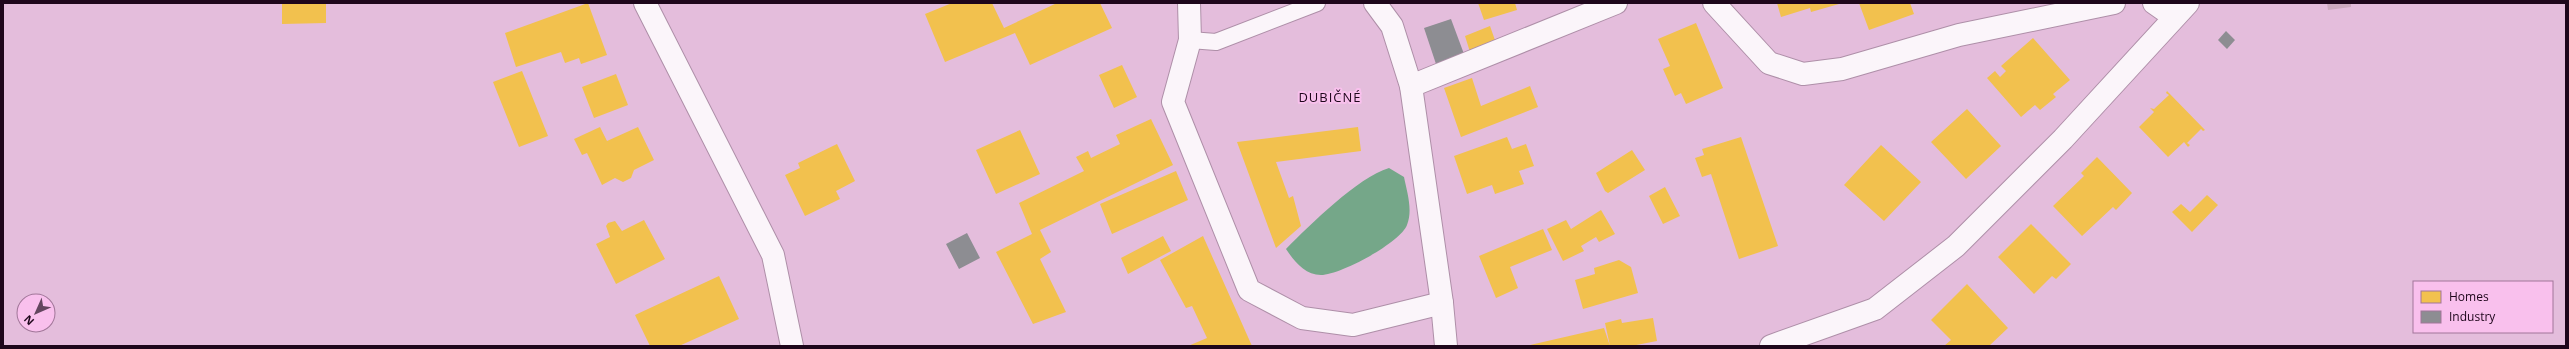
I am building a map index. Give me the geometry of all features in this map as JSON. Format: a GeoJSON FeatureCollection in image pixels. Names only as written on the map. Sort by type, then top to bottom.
{"type":"FeatureCollection","features":[{"type":"Feature","properties":{"kind":"street"},"geometry":{"type":"LineString","coordinates":[[645,3],[773,255],[792,346]]}},
{"type":"Feature","properties":{"kind":"street"},"geometry":{"type":"LineString","coordinates":[[1189,3],[1190,40],[1173,102],[1249,290],[1302,318],[1353,325],[1442,303]]}},
{"type":"Feature","properties":{"kind":"street"},"geometry":{"type":"LineString","coordinates":[[1375,3],[1392,26],[1411,86],[1442,303],[1446,346]]}},
{"type":"Feature","properties":{"kind":"street"},"geometry":{"type":"LineString","coordinates":[[1411,86],[1616,3]]}},
{"type":"Feature","properties":{"kind":"street"},"geometry":{"type":"LineString","coordinates":[[1714,3],[1769,63],[1803,74],[1842,69],[1959,35],[2114,3]]}},
{"type":"Feature","properties":{"kind":"street"},"geometry":{"type":"LineString","coordinates":[[1771,346],[1875,309],[1956,246],[2063,139],[2181,10],[2154,3]]}},
{"type":"Feature","properties":{"kind":"lane"},"geometry":{"type":"LineString","coordinates":[[1190,40],[1216,42],[1317,3]]}},
{"type":"Feature","properties":{"kind":"shaded area"},"geometry":{"type":"Polygon","coordinates":[[[1389,168],[1404,177],[1408,195],[1409,219],[1402,232],[1382,249],[1355,264],[1330,274],[1321,275],[1310,273],[1300,266],[1286,249],[1321,215],[1349,191],[1376,173],[1389,168]]]}},
{"type":"Feature","properties":{"kind":"building: Homes"},"geometry":{"type":"Polygon","coordinates":[[[282,3],[326,3],[326,23],[282,24],[282,3]]]}},
{"type":"Feature","properties":{"kind":"building: Homes"},"geometry":{"type":"Polygon","coordinates":[[[588,3],[607,55],[581,64],[579,58],[565,63],[561,52],[516,67],[505,33],[588,3]]]}},
{"type":"Feature","properties":{"kind":"building: Homes"},"geometry":{"type":"Polygon","coordinates":[[[952,3],[992,3],[1004,28],[1057,3],[1100,3],[1112,28],[1030,65],[1015,33],[945,62],[925,14],[952,3]]]}},
{"type":"Feature","properties":{"kind":"building: Homes"},"geometry":{"type":"Polygon","coordinates":[[[1478,3],[1515,3],[1517,10],[1484,20],[1478,3]]]}},
{"type":"Feature","properties":{"kind":"building: Homes"},"geometry":{"type":"Polygon","coordinates":[[[1777,3],[1839,4],[1811,12],[1810,8],[1781,17],[1777,3]]]}},
{"type":"Feature","properties":{"kind":"building: Homes"},"geometry":{"type":"Polygon","coordinates":[[[1859,3],[1910,3],[1914,14],[1869,30],[1859,3]]]}},
{"type":"Feature","properties":{"kind":"building: Homes"},"geometry":{"type":"Polygon","coordinates":[[[1696,23],[1723,88],[1686,104],[1681,93],[1675,96],[1663,69],[1670,66],[1658,39],[1696,23]]]}},
{"type":"Feature","properties":{"kind":"building: Homes"},"geometry":{"type":"Polygon","coordinates":[[[1490,26],[1496,43],[1470,52],[1465,36],[1490,26]]]}},
{"type":"Feature","properties":{"kind":"building: Homes"},"geometry":{"type":"Polygon","coordinates":[[[2033,38],[2070,80],[2053,94],[2056,97],[2040,110],[2035,105],[2021,117],[1987,78],[1995,71],[2000,77],[2006,71],[2001,66],[2033,38]]]}},
{"type":"Feature","properties":{"kind":"building: Homes"},"geometry":{"type":"Polygon","coordinates":[[[1122,65],[1137,97],[1114,108],[1099,75],[1122,65]]]}},
{"type":"Feature","properties":{"kind":"building: Homes"},"geometry":{"type":"Polygon","coordinates":[[[522,71],[548,136],[519,147],[493,82],[522,71]]]}},
{"type":"Feature","properties":{"kind":"building: Homes"},"geometry":{"type":"Polygon","coordinates":[[[616,74],[628,105],[594,118],[582,87],[616,74]]]}},
{"type":"Feature","properties":{"kind":"building: Homes"},"geometry":{"type":"Polygon","coordinates":[[[1472,78],[1481,106],[1530,86],[1538,107],[1461,137],[1444,88],[1472,78]]]}},
{"type":"Feature","properties":{"kind":"building: Homes"},"geometry":{"type":"Polygon","coordinates":[[[2167,91],[2205,130],[2203,131],[2201,129],[2187,143],[2190,145],[2188,147],[2184,142],[2168,157],[2139,127],[2154,112],[2150,108],[2154,109],[2169,95],[2166,93],[2167,91]]]}},
{"type":"Feature","properties":{"kind":"building: Homes"},"geometry":{"type":"Polygon","coordinates":[[[1967,109],[2001,146],[1966,179],[1931,142],[1967,109]]]}},
{"type":"Feature","properties":{"kind":"building: Homes"},"geometry":{"type":"Polygon","coordinates":[[[1151,119],[1173,165],[1040,230],[1051,252],[1040,259],[1066,312],[1033,324],[996,252],[1032,234],[1019,203],[1084,171],[1076,157],[1088,151],[1091,158],[1120,144],[1116,135],[1151,119]]]}},
{"type":"Feature","properties":{"kind":"building: Homes"},"geometry":{"type":"Polygon","coordinates":[[[600,127],[607,141],[638,127],[654,160],[634,170],[631,178],[623,182],[615,178],[602,185],[587,153],[582,155],[574,139],[600,127]]]}},
{"type":"Feature","properties":{"kind":"building: Homes"},"geometry":{"type":"Polygon","coordinates":[[[1358,127],[1361,151],[1276,162],[1289,198],[1293,196],[1301,226],[1276,248],[1237,142],[1358,127]]]}},
{"type":"Feature","properties":{"kind":"building: Homes"},"geometry":{"type":"Polygon","coordinates":[[[1020,130],[1040,174],[996,194],[976,150],[1020,130]]]}},
{"type":"Feature","properties":{"kind":"building: Homes"},"geometry":{"type":"Polygon","coordinates":[[[1507,137],[1512,149],[1526,144],[1534,166],[1519,171],[1524,184],[1495,194],[1492,185],[1467,194],[1454,156],[1507,137]]]}},
{"type":"Feature","properties":{"kind":"building: Homes"},"geometry":{"type":"Polygon","coordinates":[[[1741,137],[1778,246],[1739,259],[1711,174],[1702,177],[1695,158],[1704,155],[1702,149],[1741,137]]]}},
{"type":"Feature","properties":{"kind":"building: Homes"},"geometry":{"type":"Polygon","coordinates":[[[837,144],[855,181],[836,191],[840,199],[805,216],[785,175],[800,168],[798,163],[837,144]]]}},
{"type":"Feature","properties":{"kind":"building: Homes"},"geometry":{"type":"Polygon","coordinates":[[[1881,145],[1921,182],[1884,221],[1844,185],[1881,145]]]}},
{"type":"Feature","properties":{"kind":"building: Homes"},"geometry":{"type":"Polygon","coordinates":[[[1632,150],[1645,170],[1608,193],[1605,191],[1596,173],[1632,150]]]}},
{"type":"Feature","properties":{"kind":"building: Homes"},"geometry":{"type":"Polygon","coordinates":[[[2097,157],[2132,193],[2116,210],[2113,207],[2082,236],[2053,206],[2084,176],[2081,173],[2097,157]]]}},
{"type":"Feature","properties":{"kind":"building: Homes"},"geometry":{"type":"Polygon","coordinates":[[[1176,171],[1188,200],[1112,234],[1100,204],[1176,171]]]}},
{"type":"Feature","properties":{"kind":"building: Homes"},"geometry":{"type":"Polygon","coordinates":[[[1665,187],[1680,216],[1663,224],[1649,196],[1665,187]]]}},
{"type":"Feature","properties":{"kind":"building: Homes"},"geometry":{"type":"Polygon","coordinates":[[[2207,195],[2218,205],[2192,232],[2172,212],[2181,204],[2190,212],[2207,195]]]}},
{"type":"Feature","properties":{"kind":"building: Homes"},"geometry":{"type":"Polygon","coordinates":[[[1601,210],[1615,234],[1599,242],[1596,237],[1581,246],[1584,251],[1563,261],[1547,229],[1566,220],[1571,229],[1601,210]]]}},
{"type":"Feature","properties":{"kind":"building: Homes"},"geometry":{"type":"Polygon","coordinates":[[[644,220],[665,259],[616,284],[596,244],[610,237],[606,226],[608,223],[615,221],[622,231],[644,220]]]}},
{"type":"Feature","properties":{"kind":"building: Homes"},"geometry":{"type":"Polygon","coordinates":[[[2031,224],[2071,264],[2056,279],[2052,276],[2034,294],[1998,257],[2031,224]]]}},
{"type":"Feature","properties":{"kind":"building: Homes"},"geometry":{"type":"Polygon","coordinates":[[[1543,229],[1552,250],[1510,267],[1518,288],[1496,298],[1479,256],[1543,229]]]}},
{"type":"Feature","properties":{"kind":"building: Homes"},"geometry":{"type":"Polygon","coordinates":[[[1163,236],[1171,251],[1128,274],[1121,258],[1163,236]]]}},
{"type":"Feature","properties":{"kind":"building: Homes"},"geometry":{"type":"Polygon","coordinates":[[[1203,236],[1252,346],[1188,346],[1207,338],[1192,306],[1186,308],[1160,260],[1203,236]]]}},
{"type":"Feature","properties":{"kind":"building: Homes"},"geometry":{"type":"Polygon","coordinates":[[[1619,260],[1631,267],[1638,293],[1583,309],[1575,280],[1595,274],[1594,268],[1619,260]]]}},
{"type":"Feature","properties":{"kind":"building: Homes"},"geometry":{"type":"Polygon","coordinates":[[[719,276],[739,319],[679,346],[650,346],[635,315],[719,276]]]}},
{"type":"Feature","properties":{"kind":"building: Homes"},"geometry":{"type":"Polygon","coordinates":[[[1967,284],[2008,328],[1989,346],[1944,346],[1951,340],[1931,320],[1967,284]]]}},
{"type":"Feature","properties":{"kind":"building: Homes"},"geometry":{"type":"Polygon","coordinates":[[[1653,318],[1657,341],[1631,346],[1610,346],[1605,323],[1621,319],[1622,323],[1653,318]]]}},
{"type":"Feature","properties":{"kind":"building: Homes"},"geometry":{"type":"Polygon","coordinates":[[[1604,328],[1610,346],[1530,346],[1530,345],[1604,328]]]}},
{"type":"Feature","properties":{"kind":"building: Industry"},"geometry":{"type":"Polygon","coordinates":[[[1451,19],[1464,54],[1436,64],[1424,28],[1451,19]]]}},
{"type":"Feature","properties":{"kind":"building: Industry"},"geometry":{"type":"Polygon","coordinates":[[[2226,31],[2235,40],[2227,49],[2218,40],[2226,31]]]}},
{"type":"Feature","properties":{"kind":"building: Industry"},"geometry":{"type":"Polygon","coordinates":[[[967,233],[980,258],[959,269],[946,244],[967,233]]]}},
{"type":"Feature","properties":{"kind":"building: Other"},"geometry":{"type":"Polygon","coordinates":[[[2327,3],[2351,3],[2351,7],[2328,10],[2327,3]]]}},
{"type":"Feature","properties":{"kind":"district","name":"DUBIČNÉ"},"geometry":{"type":"Point","coordinates":[1330,97]}}]}
